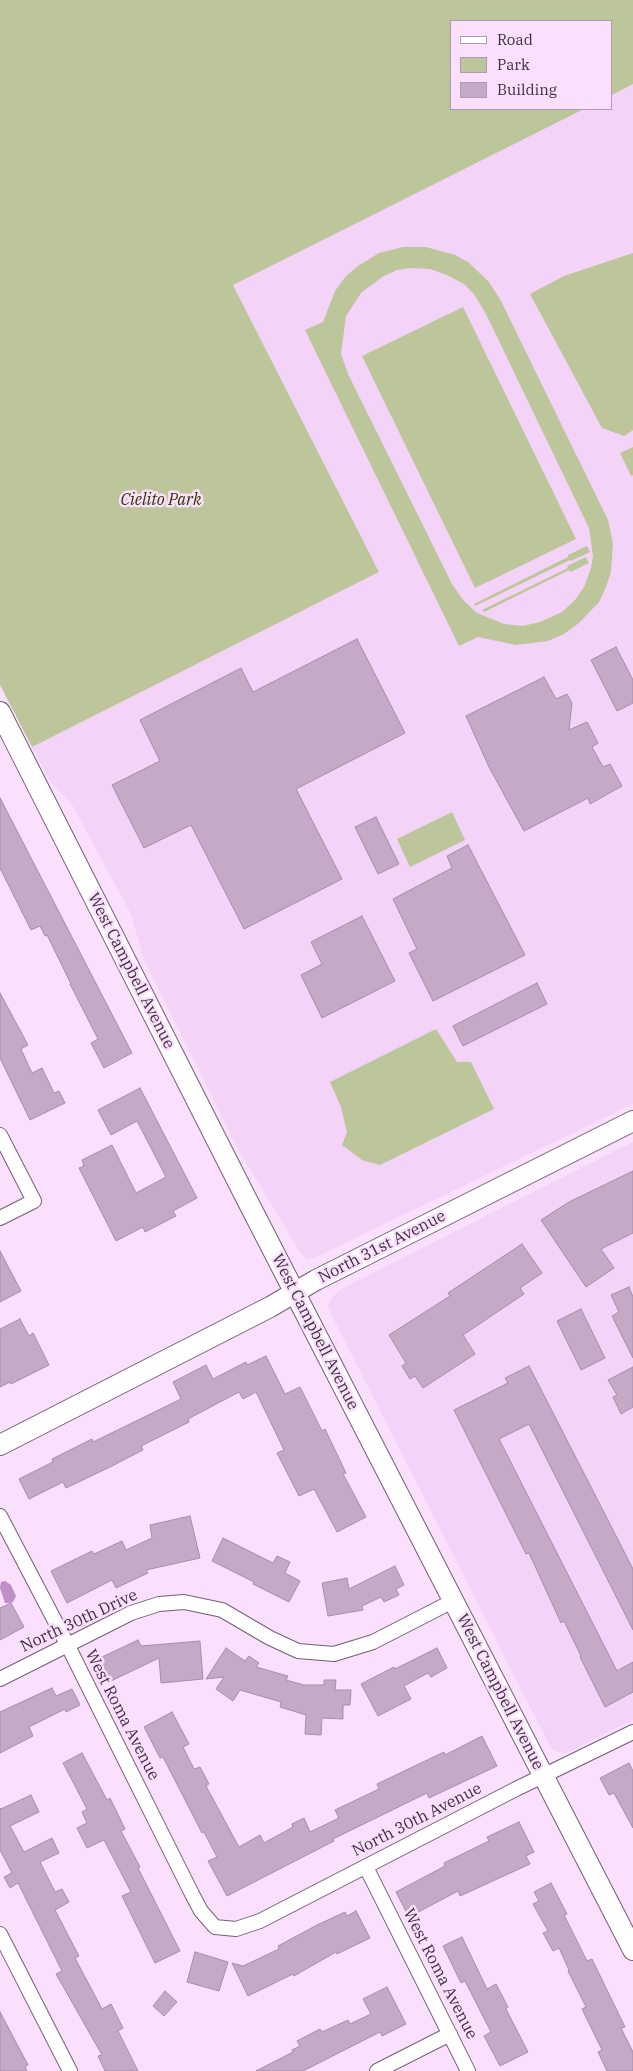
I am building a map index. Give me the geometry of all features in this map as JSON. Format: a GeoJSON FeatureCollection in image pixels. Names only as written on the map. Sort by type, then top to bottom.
{"type":"FeatureCollection","features":[{"type":"Feature","properties":{"kind":"street","name":"West Campbell Avenue"},"geometry":{"type":"LineString","coordinates":[[0,712],[542,1776],[632,1946]]}},
{"type":"Feature","properties":{"kind":"street","name":"North 31st Avenue"},"geometry":{"type":"LineString","coordinates":[[0,1445],[270,1307],[316,1280],[633,1120]]}},
{"type":"Feature","properties":{"kind":"street"},"geometry":{"type":"LineString","coordinates":[[0,1135],[34,1201],[0,1218]]}},
{"type":"Feature","properties":{"kind":"street","name":"West Roma Avenue"},"geometry":{"type":"LineString","coordinates":[[0,1516],[67,1644],[192,1894],[201,1911],[215,1926]]}},
{"type":"Feature","properties":{"kind":"street","name":"North 30th Drive"},"geometry":{"type":"LineString","coordinates":[[0,1679],[131,1613],[159,1604],[184,1602],[222,1610],[270,1638],[298,1650],[334,1654],[372,1642],[453,1601]]}},
{"type":"Feature","properties":{"kind":"street","name":"North 30th Avenue"},"geometry":{"type":"LineString","coordinates":[[215,1926],[236,1929],[248,1926],[542,1776],[633,1732]]}},
{"type":"Feature","properties":{"kind":"street","name":"West Roma Avenue"},"geometry":{"type":"LineString","coordinates":[[366,1867],[468,2071]]}},
{"type":"Feature","properties":{"kind":"street"},"geometry":{"type":"LineString","coordinates":[[0,1934],[70,2071]]}},
{"type":"Feature","properties":{"kind":"street"},"geometry":{"type":"LineString","coordinates":[[377,2071],[450,2034]]}},
{"type":"Feature","properties":{"kind":"shaded area"},"geometry":{"type":"Polygon","coordinates":[[[633,84],[633,1104],[316,1257],[307,1259],[300,1252],[237,1147],[144,960],[131,914],[70,801],[51,783],[32,747],[379,572],[233,285],[582,110],[613,110],[613,94],[633,84]]]}},
{"type":"Feature","properties":{"kind":"shaded area"},"geometry":{"type":"Polygon","coordinates":[[[633,1142],[633,1720],[564,1754],[553,1750],[549,1744],[328,1306],[339,1290],[633,1142]]]}},
{"type":"Feature","properties":{"kind":"shaded area"},"geometry":{"type":"Polygon","coordinates":[[[5,1581],[11,1585],[16,1596],[13,1602],[5,1603],[0,1588],[1,1582],[5,1581]]]}},
{"type":"Feature","properties":{"kind":"green space","name":"Cielito Park"},"geometry":{"type":"Polygon","coordinates":[[[0,0],[633,0],[633,84],[613,94],[613,20],[450,20],[450,110],[582,110],[233,285],[379,572],[32,747],[0,685],[0,0]]]}},
{"type":"Feature","properties":{"kind":"green space"},"geometry":{"type":"Polygon","coordinates":[[[403,247],[426,247],[455,255],[468,262],[489,282],[501,301],[608,520],[613,544],[611,572],[606,587],[599,602],[579,623],[564,634],[548,641],[516,645],[478,637],[459,646],[305,330],[323,322],[335,291],[346,276],[379,253],[403,247]],[[412,268],[397,270],[382,277],[361,293],[346,316],[341,354],[348,374],[452,584],[463,600],[477,613],[504,624],[523,626],[540,622],[562,612],[575,600],[584,587],[593,556],[589,528],[486,314],[474,294],[464,284],[430,269],[412,268]]]}},
{"type":"Feature","properties":{"kind":"green space"},"geometry":{"type":"Polygon","coordinates":[[[633,253],[633,430],[624,436],[602,428],[530,294],[564,276],[633,253]]]}},
{"type":"Feature","properties":{"kind":"green space"},"geometry":{"type":"Polygon","coordinates":[[[463,307],[576,539],[475,588],[362,356],[463,307]]]}},
{"type":"Feature","properties":{"kind":"green space"},"geometry":{"type":"Polygon","coordinates":[[[633,447],[633,475],[631,476],[620,453],[633,447]]]}},
{"type":"Feature","properties":{"kind":"green space"},"geometry":{"type":"Polygon","coordinates":[[[587,546],[590,552],[475,606],[474,604],[587,546]]]}},
{"type":"Feature","properties":{"kind":"green space"},"geometry":{"type":"Polygon","coordinates":[[[586,557],[589,563],[570,572],[569,570],[484,612],[482,610],[568,568],[567,566],[586,557]]]}},
{"type":"Feature","properties":{"kind":"green space"},"geometry":{"type":"Polygon","coordinates":[[[452,812],[465,840],[410,867],[397,839],[452,812]]]}},
{"type":"Feature","properties":{"kind":"green space"},"geometry":{"type":"Polygon","coordinates":[[[436,1029],[457,1062],[471,1062],[494,1109],[380,1165],[362,1160],[342,1145],[347,1132],[341,1107],[330,1082],[436,1029]]]}},
{"type":"Feature","properties":{"kind":"building"},"geometry":{"type":"Polygon","coordinates":[[[357,639],[405,733],[296,789],[342,879],[244,929],[191,825],[144,848],[112,785],[160,761],[140,720],[241,668],[253,692],[357,639]]]}},
{"type":"Feature","properties":{"kind":"building"},"geometry":{"type":"Polygon","coordinates":[[[616,647],[633,680],[633,703],[617,711],[591,660],[616,647]]]}},
{"type":"Feature","properties":{"kind":"building"},"geometry":{"type":"Polygon","coordinates":[[[544,677],[556,699],[567,694],[572,703],[569,730],[587,722],[598,743],[592,747],[603,767],[610,764],[622,786],[590,804],[588,798],[524,831],[489,767],[466,716],[544,677]]]}},
{"type":"Feature","properties":{"kind":"building"},"geometry":{"type":"Polygon","coordinates":[[[0,798],[132,1053],[104,1068],[91,1043],[98,1039],[47,935],[45,936],[40,926],[31,930],[0,868],[0,798]]]}},
{"type":"Feature","properties":{"kind":"building"},"geometry":{"type":"Polygon","coordinates":[[[376,817],[399,864],[378,874],[355,827],[376,817]]]}},
{"type":"Feature","properties":{"kind":"building"},"geometry":{"type":"Polygon","coordinates":[[[468,845],[525,955],[433,1001],[409,953],[417,949],[393,899],[452,868],[447,856],[468,845]]]}},
{"type":"Feature","properties":{"kind":"building"},"geometry":{"type":"Polygon","coordinates":[[[362,916],[395,981],[322,1018],[301,975],[322,964],[311,942],[362,916]]]}},
{"type":"Feature","properties":{"kind":"building"},"geometry":{"type":"Polygon","coordinates":[[[537,983],[547,1004],[463,1046],[453,1026],[537,983]]]}},
{"type":"Feature","properties":{"kind":"building"},"geometry":{"type":"Polygon","coordinates":[[[0,993],[28,1045],[21,1049],[32,1073],[42,1068],[54,1093],[59,1091],[65,1103],[30,1120],[0,1058],[0,993]]]}},
{"type":"Feature","properties":{"kind":"building"},"geometry":{"type":"Polygon","coordinates":[[[140,1088],[197,1198],[173,1211],[176,1216],[145,1232],[143,1227],[116,1241],[79,1168],[84,1166],[82,1160],[112,1145],[136,1193],[166,1177],[137,1121],[111,1135],[98,1110],[140,1088]]]}},
{"type":"Feature","properties":{"kind":"building"},"geometry":{"type":"Polygon","coordinates":[[[633,1171],[633,1233],[601,1249],[614,1268],[586,1287],[541,1220],[569,1202],[633,1171]]]}},
{"type":"Feature","properties":{"kind":"building"},"geometry":{"type":"Polygon","coordinates":[[[522,1244],[542,1273],[520,1288],[524,1294],[463,1335],[475,1354],[423,1388],[415,1376],[410,1379],[402,1366],[406,1363],[389,1335],[450,1296],[448,1293],[522,1244]]]}},
{"type":"Feature","properties":{"kind":"building"},"geometry":{"type":"Polygon","coordinates":[[[0,1251],[21,1291],[0,1302],[0,1251]]]}},
{"type":"Feature","properties":{"kind":"building"},"geometry":{"type":"Polygon","coordinates":[[[629,1287],[633,1297],[633,1358],[612,1316],[619,1312],[611,1295],[629,1287]]]}},
{"type":"Feature","properties":{"kind":"building"},"geometry":{"type":"Polygon","coordinates":[[[581,1309],[605,1358],[581,1370],[557,1321],[581,1309]]]}},
{"type":"Feature","properties":{"kind":"building"},"geometry":{"type":"Polygon","coordinates":[[[20,1319],[29,1336],[33,1333],[49,1365],[11,1384],[10,1382],[0,1387],[0,1329],[20,1319]]]}},
{"type":"Feature","properties":{"kind":"building"},"geometry":{"type":"Polygon","coordinates":[[[266,1356],[285,1394],[300,1387],[322,1431],[325,1429],[346,1473],[343,1474],[366,1517],[337,1532],[314,1489],[299,1496],[277,1453],[284,1450],[256,1392],[243,1399],[239,1392],[188,1419],[189,1422],[141,1446],[143,1450],[110,1467],[66,1488],[63,1482],[29,1499],[19,1479],[53,1462],[52,1459],[92,1439],[93,1442],[181,1399],[173,1382],[206,1365],[213,1379],[246,1362],[247,1365],[266,1356]]]}},
{"type":"Feature","properties":{"kind":"building"},"geometry":{"type":"Polygon","coordinates":[[[529,1366],[633,1569],[633,1630],[529,1424],[499,1439],[617,1671],[633,1662],[633,1692],[605,1707],[564,1621],[561,1623],[529,1553],[526,1554],[454,1410],[508,1383],[505,1378],[529,1366]]]}},
{"type":"Feature","properties":{"kind":"building"},"geometry":{"type":"Polygon","coordinates":[[[633,1367],[633,1407],[621,1414],[613,1397],[617,1395],[608,1380],[633,1367]]]}},
{"type":"Feature","properties":{"kind":"building"},"geometry":{"type":"Polygon","coordinates":[[[190,1516],[200,1558],[146,1570],[148,1573],[116,1588],[112,1580],[67,1603],[51,1571],[92,1551],[94,1554],[122,1541],[126,1550],[152,1538],[150,1525],[190,1516]]]}},
{"type":"Feature","properties":{"kind":"building"},"geometry":{"type":"Polygon","coordinates":[[[223,1538],[273,1563],[277,1556],[290,1562],[285,1573],[300,1581],[289,1602],[212,1561],[223,1538]]]}},
{"type":"Feature","properties":{"kind":"building"},"geometry":{"type":"Polygon","coordinates":[[[395,1566],[404,1585],[396,1589],[399,1595],[384,1602],[381,1597],[362,1606],[363,1610],[328,1616],[322,1583],[347,1578],[349,1589],[395,1566]]]}},
{"type":"Feature","properties":{"kind":"building"},"geometry":{"type":"Polygon","coordinates":[[[11,1603],[24,1627],[0,1640],[0,1608],[11,1603]]]}},
{"type":"Feature","properties":{"kind":"building"},"geometry":{"type":"Polygon","coordinates":[[[138,1640],[141,1646],[200,1641],[203,1679],[161,1683],[159,1658],[111,1681],[100,1658],[138,1640]]]}},
{"type":"Feature","properties":{"kind":"building"},"geometry":{"type":"Polygon","coordinates":[[[226,1648],[245,1661],[249,1656],[259,1663],[256,1667],[288,1676],[286,1680],[304,1685],[324,1685],[324,1680],[336,1680],[335,1690],[351,1690],[350,1705],[343,1705],[343,1719],[322,1718],[321,1735],[305,1734],[306,1715],[280,1707],[281,1702],[240,1690],[233,1701],[216,1689],[224,1677],[206,1679],[226,1648]]]}},
{"type":"Feature","properties":{"kind":"building"},"geometry":{"type":"Polygon","coordinates":[[[437,1648],[447,1668],[431,1677],[428,1673],[404,1686],[411,1699],[378,1716],[361,1684],[437,1648]]]}},
{"type":"Feature","properties":{"kind":"building"},"geometry":{"type":"Polygon","coordinates":[[[52,1688],[56,1696],[72,1689],[80,1705],[66,1712],[65,1709],[29,1727],[33,1736],[0,1753],[0,1712],[52,1688]]]}},
{"type":"Feature","properties":{"kind":"building"},"geometry":{"type":"Polygon","coordinates":[[[172,1712],[189,1744],[183,1747],[194,1769],[200,1767],[209,1784],[206,1786],[239,1847],[260,1835],[264,1843],[293,1827],[292,1824],[304,1818],[310,1832],[339,1818],[335,1810],[379,1789],[377,1784],[444,1752],[445,1755],[482,1736],[497,1766],[429,1798],[427,1793],[333,1839],[334,1841],[227,1896],[208,1861],[217,1857],[204,1832],[202,1833],[163,1757],[160,1758],[144,1727],[172,1712]]]}},
{"type":"Feature","properties":{"kind":"building"},"geometry":{"type":"Polygon","coordinates":[[[82,1753],[107,1800],[110,1798],[125,1829],[121,1831],[180,1951],[155,1963],[122,1896],[131,1892],[104,1840],[87,1848],[77,1828],[87,1823],[82,1812],[87,1809],[63,1763],[82,1753]]]}},
{"type":"Feature","properties":{"kind":"building"},"geometry":{"type":"Polygon","coordinates":[[[629,1763],[633,1771],[633,1828],[614,1793],[609,1795],[600,1778],[629,1763]]]}},
{"type":"Feature","properties":{"kind":"building"},"geometry":{"type":"Polygon","coordinates":[[[31,1795],[39,1812],[10,1826],[24,1852],[52,1838],[59,1853],[40,1862],[55,1892],[62,1889],[69,1902],[55,1910],[79,1956],[75,1958],[102,2009],[111,2004],[123,2028],[118,2031],[138,2071],[105,2071],[98,2056],[102,2055],[56,1974],[62,1971],[18,1883],[10,1888],[4,1877],[12,1873],[0,1850],[0,1808],[31,1795]]]}},
{"type":"Feature","properties":{"kind":"building"},"geometry":{"type":"Polygon","coordinates":[[[519,1822],[534,1852],[526,1856],[530,1864],[460,1896],[458,1891],[409,1917],[396,1892],[445,1866],[444,1863],[489,1841],[487,1837],[519,1822]]]}},
{"type":"Feature","properties":{"kind":"building"},"geometry":{"type":"Polygon","coordinates":[[[551,1883],[567,1914],[564,1915],[587,1961],[592,1959],[625,2027],[621,2028],[633,2052],[633,2071],[607,2071],[598,2052],[602,2050],[582,2009],[586,2007],[559,1948],[553,1951],[543,1933],[548,1931],[533,1904],[539,1901],[534,1892],[551,1883]]]}},
{"type":"Feature","properties":{"kind":"building"},"geometry":{"type":"Polygon","coordinates":[[[356,1911],[370,1938],[337,1954],[336,1952],[294,1976],[293,1974],[248,1996],[232,1963],[243,1966],[279,1949],[278,1946],[317,1925],[345,1912],[347,1916],[356,1911]]]}},
{"type":"Feature","properties":{"kind":"building"},"geometry":{"type":"Polygon","coordinates":[[[462,1937],[487,1989],[496,1984],[508,2007],[506,2009],[528,2052],[500,2066],[484,2036],[491,2032],[465,1981],[461,1983],[443,1946],[462,1937]]]}},
{"type":"Feature","properties":{"kind":"building"},"geometry":{"type":"Polygon","coordinates":[[[195,1952],[228,1962],[219,1991],[187,1982],[195,1952]]]}},
{"type":"Feature","properties":{"kind":"building"},"geometry":{"type":"Polygon","coordinates":[[[387,1987],[406,2024],[382,2036],[380,2032],[303,2071],[256,2071],[293,2052],[292,2050],[300,2046],[297,2041],[320,2029],[322,2032],[348,2020],[350,2024],[371,2014],[363,1999],[387,1987]]]}},
{"type":"Feature","properties":{"kind":"building"},"geometry":{"type":"Polygon","coordinates":[[[165,1991],[177,2002],[164,2016],[153,2006],[165,1991]]]}},
{"type":"Feature","properties":{"kind":"building"},"geometry":{"type":"Polygon","coordinates":[[[0,2012],[28,2065],[25,2067],[27,2071],[0,2071],[0,2012]]]}}]}
